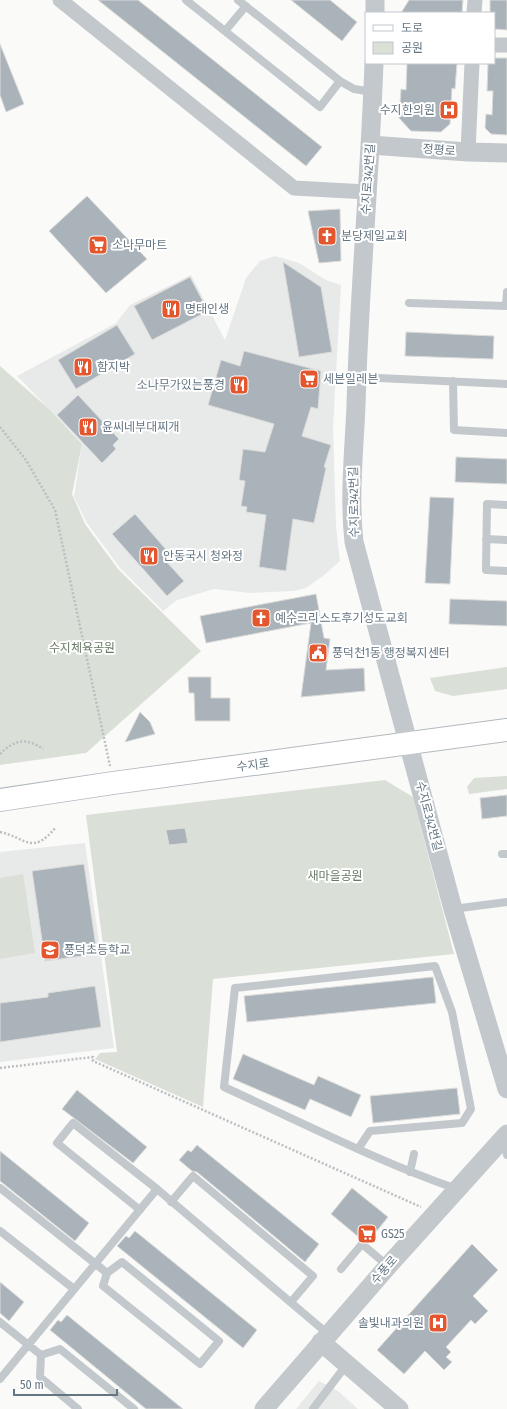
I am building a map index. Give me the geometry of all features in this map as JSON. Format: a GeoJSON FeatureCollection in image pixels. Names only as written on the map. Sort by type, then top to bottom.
{"type":"FeatureCollection","features":[{"type":"Feature","properties":{"kind":"main road","name":"수지로"},"geometry":{"type":"LineString","coordinates":[[0,800],[113,782],[507,730]]}},
{"type":"Feature","properties":{"kind":"street"},"geometry":{"type":"LineString","coordinates":[[60,0],[294,188],[367,192]]}},
{"type":"Feature","properties":{"kind":"street"},"geometry":{"type":"LineString","coordinates":[[375,0],[375,12]]}},
{"type":"Feature","properties":{"kind":"street"},"geometry":{"type":"LineString","coordinates":[[474,0],[474,12]]}},
{"type":"Feature","properties":{"kind":"street"},"geometry":{"type":"LineString","coordinates":[[495,45],[507,45]]}},
{"type":"Feature","properties":{"kind":"street","name":"수지로342번길"},"geometry":{"type":"LineString","coordinates":[[374,64],[357,376],[353,490],[354,542],[454,910],[507,1089]]}},
{"type":"Feature","properties":{"kind":"street"},"geometry":{"type":"LineString","coordinates":[[468,152],[472,64]]}},
{"type":"Feature","properties":{"kind":"street","name":"정평로"},"geometry":{"type":"LineString","coordinates":[[370,145],[468,152],[507,153]]}},
{"type":"Feature","properties":{"kind":"street","name":"수풍로"},"geometry":{"type":"LineString","coordinates":[[264,1409],[324,1338],[457,1189],[506,1143]]}},
{"type":"Feature","properties":{"kind":"street"},"geometry":{"type":"LineString","coordinates":[[324,1338],[347,1364],[399,1409]]}},
{"type":"Feature","properties":{"kind":"lane"},"geometry":{"type":"LineString","coordinates":[[187,0],[320,107],[340,81]]}},
{"type":"Feature","properties":{"kind":"lane"},"geometry":{"type":"LineString","coordinates":[[238,0],[340,81],[354,89],[373,92]]}},
{"type":"Feature","properties":{"kind":"lane"},"geometry":{"type":"LineString","coordinates":[[225,31],[246,6]]}},
{"type":"Feature","properties":{"kind":"lane"},"geometry":{"type":"LineString","coordinates":[[409,302],[506,306],[507,292]]}},
{"type":"Feature","properties":{"kind":"lane"},"geometry":{"type":"LineString","coordinates":[[357,376],[507,384]]}},
{"type":"Feature","properties":{"kind":"lane"},"geometry":{"type":"LineString","coordinates":[[453,381],[454,430],[507,433]]}},
{"type":"Feature","properties":{"kind":"lane"},"geometry":{"type":"LineString","coordinates":[[507,505],[487,504],[486,539],[486,570],[507,571]]}},
{"type":"Feature","properties":{"kind":"lane"},"geometry":{"type":"LineString","coordinates":[[486,539],[507,540]]}},
{"type":"Feature","properties":{"kind":"lane"},"geometry":{"type":"LineString","coordinates":[[454,910],[507,902]]}},
{"type":"Feature","properties":{"kind":"lane"},"geometry":{"type":"LineString","coordinates":[[358,1149],[370,1131],[462,1123],[471,1109],[452,1012],[435,966],[235,988],[224,1087],[358,1149],[410,1172],[457,1189]]}},
{"type":"Feature","properties":{"kind":"lane"},"geometry":{"type":"LineString","coordinates":[[140,1210],[57,1143],[73,1123],[172,1202],[291,1302],[324,1338]]}},
{"type":"Feature","properties":{"kind":"lane"},"geometry":{"type":"LineString","coordinates":[[410,1172],[414,1154]]}},
{"type":"Feature","properties":{"kind":"lane"},"geometry":{"type":"LineString","coordinates":[[172,1202],[193,1176],[313,1276],[291,1302]]}},
{"type":"Feature","properties":{"kind":"lane"},"geometry":{"type":"LineString","coordinates":[[0,1188],[106,1273]]}},
{"type":"Feature","properties":{"kind":"lane"},"geometry":{"type":"LineString","coordinates":[[0,1379],[3,1369],[28,1345],[156,1189]]}},
{"type":"Feature","properties":{"kind":"lane"},"geometry":{"type":"LineString","coordinates":[[0,1231],[74,1289]]}},
{"type":"Feature","properties":{"kind":"lane"},"geometry":{"type":"LineString","coordinates":[[341,1269],[362,1244],[388,1266]]}},
{"type":"Feature","properties":{"kind":"lane"},"geometry":{"type":"LineString","coordinates":[[122,1262],[219,1341],[200,1364],[103,1286],[106,1273],[122,1262]]}},
{"type":"Feature","properties":{"kind":"lane"},"geometry":{"type":"LineString","coordinates":[[0,1322],[41,1355]]}},
{"type":"Feature","properties":{"kind":"lane"},"geometry":{"type":"LineString","coordinates":[[41,1355],[60,1349],[134,1409]]}},
{"type":"Feature","properties":{"kind":"lane"},"geometry":{"type":"LineString","coordinates":[[41,1355],[40,1377],[78,1409]]}},
{"type":"Feature","properties":{"kind":"lane"},"geometry":{"type":"LineString","coordinates":[[313,1409],[347,1364]]}},
{"type":"Feature","properties":{"kind":"path"},"geometry":{"type":"LineString","coordinates":[[0,427],[33,471],[55,510],[113,782]]}},
{"type":"Feature","properties":{"kind":"path"},"geometry":{"type":"LineString","coordinates":[[0,754],[8,745],[18,741],[36,744],[43,749]]}},
{"type":"Feature","properties":{"kind":"path"},"geometry":{"type":"LineString","coordinates":[[0,832],[9,834],[28,843],[38,842],[47,837],[56,827]]}},
{"type":"Feature","properties":{"kind":"path"},"geometry":{"type":"LineString","coordinates":[[0,1068],[93,1057],[93,1061],[435,1214]]}},
{"type":"Feature","properties":{"kind":"shaded area"},"geometry":{"type":"Polygon","coordinates":[[[275,256],[299,263],[326,280],[341,285],[333,428],[336,527],[340,561],[306,588],[294,591],[250,593],[214,589],[177,600],[163,611],[120,568],[87,523],[74,497],[82,443],[17,376],[116,323],[130,305],[191,275],[225,340],[246,278],[260,261],[275,256]]]}},
{"type":"Feature","properties":{"kind":"shaded area","name":"풍덕초등학교"},"geometry":{"type":"Polygon","coordinates":[[[85,843],[114,1048],[0,1062],[0,852],[85,843]]]}},
{"type":"Feature","properties":{"kind":"shaded area"},"geometry":{"type":"Polygon","coordinates":[[[319,1381],[338,1391],[358,1409],[296,1409],[319,1381]]]}},
{"type":"Feature","properties":{"kind":"green space","name":"수지체육공원"},"geometry":{"type":"Polygon","coordinates":[[[0,366],[48,408],[82,444],[72,494],[85,524],[118,569],[201,651],[86,753],[0,765],[0,366]]]}},
{"type":"Feature","properties":{"kind":"green space"},"geometry":{"type":"Polygon","coordinates":[[[507,667],[507,689],[453,696],[435,691],[430,678],[507,667]]]}},
{"type":"Feature","properties":{"kind":"green space"},"geometry":{"type":"Polygon","coordinates":[[[507,776],[507,789],[469,794],[467,787],[474,778],[507,776]]]}},
{"type":"Feature","properties":{"kind":"green space","name":"새마을공원"},"geometry":{"type":"Polygon","coordinates":[[[385,780],[413,797],[454,954],[213,979],[203,1107],[95,1059],[100,1053],[117,1052],[86,815],[385,780]]]}},
{"type":"Feature","properties":{"kind":"green space"},"geometry":{"type":"Polygon","coordinates":[[[23,874],[35,953],[0,959],[0,878],[23,874]]]}},
{"type":"Feature","properties":{"kind":"building"},"geometry":{"type":"Polygon","coordinates":[[[98,0],[138,0],[322,147],[306,166],[98,0]]]}},
{"type":"Feature","properties":{"kind":"building"},"geometry":{"type":"Polygon","coordinates":[[[291,0],[330,0],[357,22],[342,41],[291,0]]]}},
{"type":"Feature","properties":{"kind":"building"},"geometry":{"type":"Polygon","coordinates":[[[409,0],[463,0],[462,12],[402,12],[409,0]]]}},
{"type":"Feature","properties":{"kind":"building"},"geometry":{"type":"Polygon","coordinates":[[[490,0],[507,0],[507,30],[495,29],[495,12],[490,12],[490,0]]]}},
{"type":"Feature","properties":{"kind":"building"},"geometry":{"type":"Polygon","coordinates":[[[0,44],[24,104],[6,112],[0,95],[0,44]]]}},
{"type":"Feature","properties":{"kind":"building"},"geometry":{"type":"Polygon","coordinates":[[[495,58],[507,58],[507,135],[491,134],[485,128],[486,114],[492,115],[493,91],[487,91],[488,64],[495,64],[495,58]]]}},
{"type":"Feature","properties":{"kind":"building"},"geometry":{"type":"Polygon","coordinates":[[[407,64],[457,64],[455,89],[452,88],[450,124],[441,132],[411,131],[399,118],[401,89],[406,90],[407,64]]]}},
{"type":"Feature","properties":{"kind":"building","name":"소나무마트"},"geometry":{"type":"Polygon","coordinates":[[[87,196],[147,259],[106,293],[49,231],[87,196]]]}},
{"type":"Feature","properties":{"kind":"building","name":"분당제일교회"},"geometry":{"type":"Polygon","coordinates":[[[340,209],[341,261],[319,263],[308,211],[340,209]]]}},
{"type":"Feature","properties":{"kind":"building"},"geometry":{"type":"Polygon","coordinates":[[[283,262],[321,287],[332,352],[299,357],[283,262]]]}},
{"type":"Feature","properties":{"kind":"building","name":"명태인생"},"geometry":{"type":"Polygon","coordinates":[[[190,277],[208,311],[152,340],[134,306],[190,277]]]}},
{"type":"Feature","properties":{"kind":"building"},"geometry":{"type":"Polygon","coordinates":[[[117,325],[135,354],[76,389],[58,360],[117,325]]]}},
{"type":"Feature","properties":{"kind":"building"},"geometry":{"type":"Polygon","coordinates":[[[406,332],[494,336],[493,359],[405,356],[406,332]]]}},
{"type":"Feature","properties":{"kind":"building"},"geometry":{"type":"Polygon","coordinates":[[[244,351],[321,371],[318,409],[311,407],[302,436],[331,445],[324,467],[326,468],[314,523],[293,519],[286,571],[259,567],[266,515],[246,512],[247,507],[241,506],[245,481],[239,480],[243,449],[265,452],[274,424],[208,405],[221,360],[240,366],[244,351]]]}},
{"type":"Feature","properties":{"kind":"building","name":"윤씨네부대찌개"},"geometry":{"type":"Polygon","coordinates":[[[78,395],[119,439],[113,445],[116,449],[102,463],[57,415],[78,395]]]}},
{"type":"Feature","properties":{"kind":"building"},"geometry":{"type":"Polygon","coordinates":[[[456,457],[507,459],[507,484],[455,482],[456,457]]]}},
{"type":"Feature","properties":{"kind":"building"},"geometry":{"type":"Polygon","coordinates":[[[430,497],[454,498],[450,584],[425,583],[430,497]]]}},
{"type":"Feature","properties":{"kind":"building","name":"안동국시 청와정"},"geometry":{"type":"Polygon","coordinates":[[[135,514],[170,554],[164,559],[184,581],[167,596],[112,534],[135,514]]]}},
{"type":"Feature","properties":{"kind":"building"},"geometry":{"type":"Polygon","coordinates":[[[316,594],[324,638],[330,639],[326,670],[364,668],[365,691],[301,697],[311,623],[206,643],[200,616],[316,594]]]}},
{"type":"Feature","properties":{"kind":"building"},"geometry":{"type":"Polygon","coordinates":[[[450,599],[507,601],[507,626],[449,624],[450,599]]]}},
{"type":"Feature","properties":{"kind":"building"},"geometry":{"type":"Polygon","coordinates":[[[188,677],[211,677],[211,698],[230,698],[230,721],[195,721],[194,693],[189,693],[188,677]]]}},
{"type":"Feature","properties":{"kind":"building"},"geometry":{"type":"Polygon","coordinates":[[[140,712],[150,722],[155,734],[125,742],[140,712]]]}},
{"type":"Feature","properties":{"kind":"building"},"geometry":{"type":"Polygon","coordinates":[[[507,795],[507,816],[482,819],[480,798],[507,795]]]}},
{"type":"Feature","properties":{"kind":"building"},"geometry":{"type":"Polygon","coordinates":[[[185,828],[188,843],[169,845],[166,830],[185,828]]]}},
{"type":"Feature","properties":{"kind":"building"},"geometry":{"type":"Polygon","coordinates":[[[84,864],[97,954],[45,961],[32,871],[84,864]]]}},
{"type":"Feature","properties":{"kind":"building"},"geometry":{"type":"Polygon","coordinates":[[[433,977],[436,1003],[247,1022],[244,996],[433,977]]]}},
{"type":"Feature","properties":{"kind":"building"},"geometry":{"type":"Polygon","coordinates":[[[95,986],[101,1027],[0,1042],[0,1003],[48,997],[48,993],[95,986]]]}},
{"type":"Feature","properties":{"kind":"building"},"geometry":{"type":"Polygon","coordinates":[[[243,1054],[314,1085],[318,1076],[361,1095],[351,1117],[310,1099],[305,1110],[233,1079],[243,1054]]]}},
{"type":"Feature","properties":{"kind":"building"},"geometry":{"type":"Polygon","coordinates":[[[457,1088],[460,1114],[373,1123],[370,1096],[457,1088]]]}},
{"type":"Feature","properties":{"kind":"building"},"geometry":{"type":"Polygon","coordinates":[[[77,1090],[147,1147],[133,1163],[62,1109],[77,1090]]]}},
{"type":"Feature","properties":{"kind":"building"},"geometry":{"type":"Polygon","coordinates":[[[197,1145],[319,1244],[305,1262],[197,1172],[192,1171],[179,1160],[188,1150],[191,1152],[197,1145]]]}},
{"type":"Feature","properties":{"kind":"building"},"geometry":{"type":"Polygon","coordinates":[[[0,1151],[89,1223],[75,1241],[0,1181],[0,1151]]]}},
{"type":"Feature","properties":{"kind":"building"},"geometry":{"type":"Polygon","coordinates":[[[352,1188],[388,1217],[368,1242],[361,1239],[331,1214],[352,1188]]]}},
{"type":"Feature","properties":{"kind":"building"},"geometry":{"type":"Polygon","coordinates":[[[135,1231],[257,1330],[243,1348],[117,1246],[126,1236],[129,1238],[135,1231]]]}},
{"type":"Feature","properties":{"kind":"building"},"geometry":{"type":"Polygon","coordinates":[[[472,1244],[498,1270],[473,1296],[488,1311],[475,1324],[471,1320],[446,1347],[451,1352],[446,1357],[452,1362],[444,1370],[425,1351],[404,1374],[377,1350],[472,1244]]]}},
{"type":"Feature","properties":{"kind":"building"},"geometry":{"type":"Polygon","coordinates":[[[0,1282],[24,1302],[9,1321],[0,1313],[0,1282]]]}},
{"type":"Feature","properties":{"kind":"building"},"geometry":{"type":"Polygon","coordinates":[[[67,1315],[183,1409],[146,1409],[50,1330],[58,1320],[61,1322],[67,1315]]]}},
{"type":"Feature","properties":{"kind":"place","name":"수지한의원"},"geometry":{"type":"Point","coordinates":[449,110]}},
{"type":"Feature","properties":{"kind":"place","name":"분당제일교회"},"geometry":{"type":"Point","coordinates":[327,236]}},
{"type":"Feature","properties":{"kind":"place","name":"소나무마트"},"geometry":{"type":"Point","coordinates":[98,245]}},
{"type":"Feature","properties":{"kind":"place","name":"명태인생"},"geometry":{"type":"Point","coordinates":[171,309]}},
{"type":"Feature","properties":{"kind":"place","name":"함지박"},"geometry":{"type":"Point","coordinates":[83,367]}},
{"type":"Feature","properties":{"kind":"place","name":"세븐일레븐"},"geometry":{"type":"Point","coordinates":[309,379]}},
{"type":"Feature","properties":{"kind":"place","name":"소나무가있는풍경"},"geometry":{"type":"Point","coordinates":[239,385]}},
{"type":"Feature","properties":{"kind":"place","name":"윤씨네부대찌개"},"geometry":{"type":"Point","coordinates":[88,427]}},
{"type":"Feature","properties":{"kind":"place","name":"안동국시 청와정"},"geometry":{"type":"Point","coordinates":[149,556]}},
{"type":"Feature","properties":{"kind":"place","name":"예수그리스도후기성도교회"},"geometry":{"type":"Point","coordinates":[261,618]}},
{"type":"Feature","properties":{"kind":"place","name":"풍덕천1동 행정복지센터"},"geometry":{"type":"Point","coordinates":[318,653]}},
{"type":"Feature","properties":{"kind":"place","name":"풍덕초등학교"},"geometry":{"type":"Point","coordinates":[50,950]}},
{"type":"Feature","properties":{"kind":"place","name":"GS25"},"geometry":{"type":"Point","coordinates":[367,1234]}},
{"type":"Feature","properties":{"kind":"place","name":"솔빛내과의원"},"geometry":{"type":"Point","coordinates":[438,1323]}}]}
